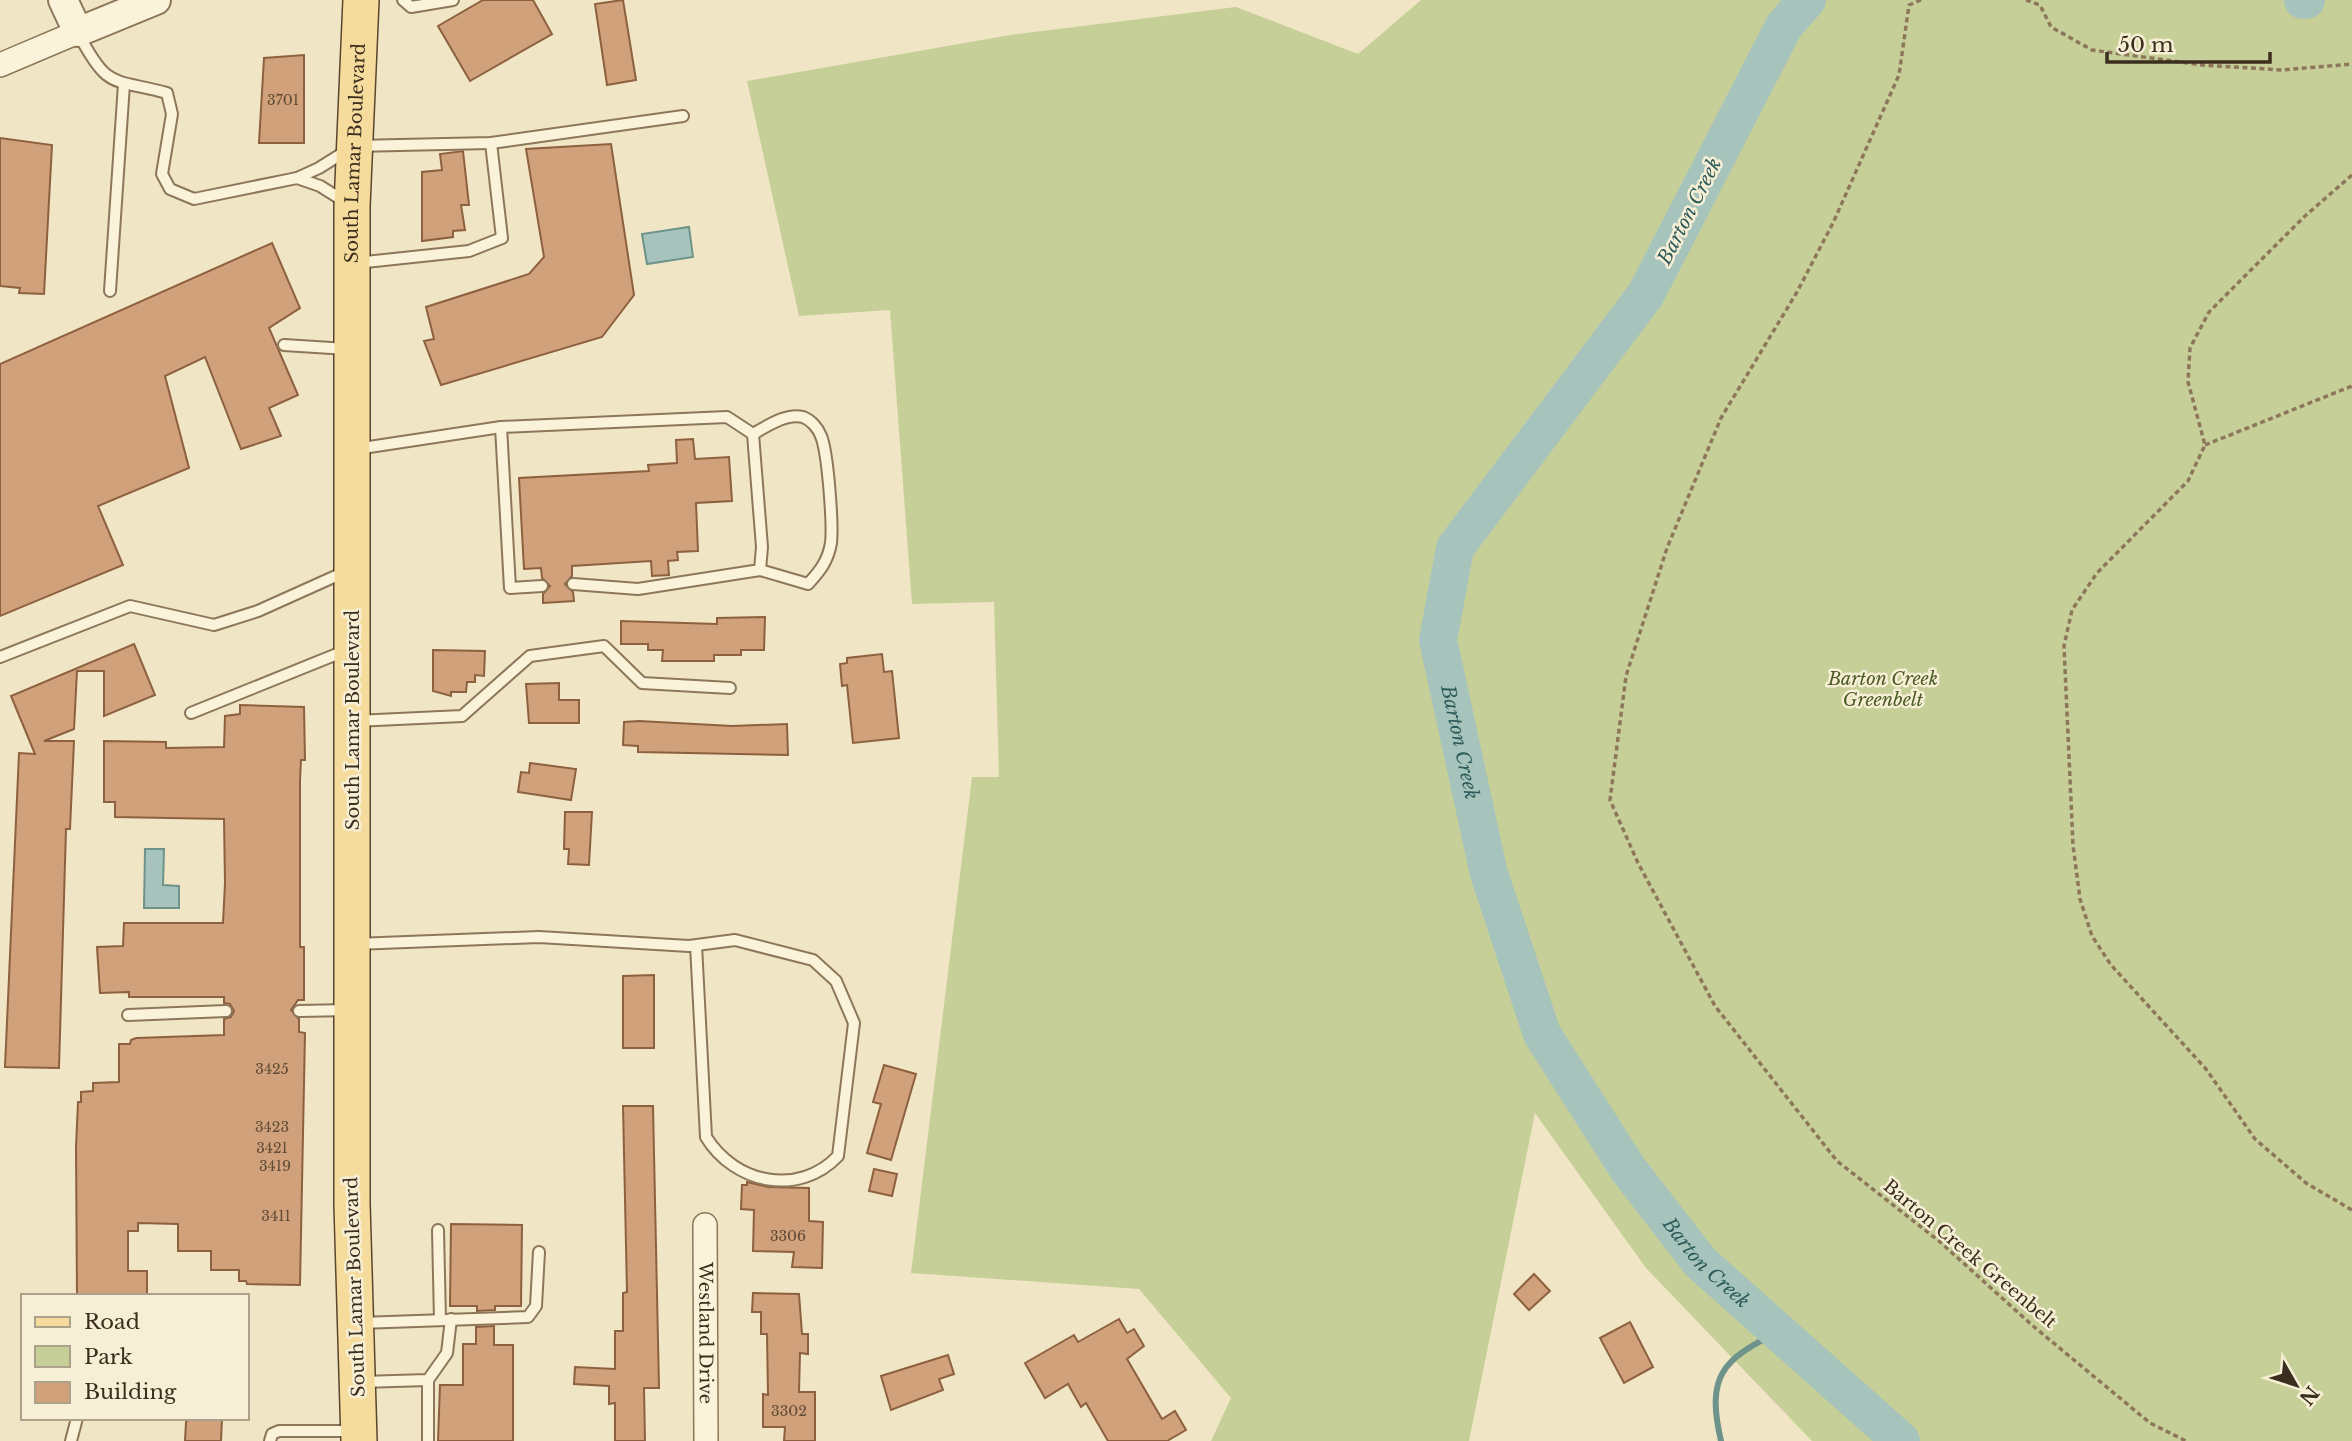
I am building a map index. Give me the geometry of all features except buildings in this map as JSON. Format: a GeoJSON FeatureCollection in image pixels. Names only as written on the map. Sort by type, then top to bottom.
{"type":"FeatureCollection","features":[{"type":"Feature","properties":{"kind":"main road","name":"South Lamar Boulevard"},"geometry":{"type":"LineString","coordinates":[[359,1436],[352,1204],[352,206],[360,0]]}},
{"type":"Feature","properties":{"kind":"street"},"geometry":{"type":"LineString","coordinates":[[63,0],[78,32]]}},
{"type":"Feature","properties":{"kind":"street"},"geometry":{"type":"LineString","coordinates":[[0,65],[156,0]]}},
{"type":"Feature","properties":{"kind":"street","name":"Westland Drive"},"geometry":{"type":"LineString","coordinates":[[705,1225],[706,1441]]}},
{"type":"Feature","properties":{"kind":"lane"},"geometry":{"type":"LineString","coordinates":[[404,0],[411,7],[453,0]]}},
{"type":"Feature","properties":{"kind":"lane"},"geometry":{"type":"LineString","coordinates":[[78,32],[93,62],[115,83],[167,93],[172,114],[162,174],[170,189],[194,199],[297,178],[319,169],[354,146],[491,143],[683,116]]}},
{"type":"Feature","properties":{"kind":"lane"},"geometry":{"type":"LineString","coordinates":[[110,291],[124,84]]}},
{"type":"Feature","properties":{"kind":"lane"},"geometry":{"type":"LineString","coordinates":[[353,263],[469,251],[502,238],[491,143]]}},
{"type":"Feature","properties":{"kind":"lane"},"geometry":{"type":"LineString","coordinates":[[297,178],[320,186],[352,206]]}},
{"type":"Feature","properties":{"kind":"lane"},"geometry":{"type":"LineString","coordinates":[[284,345],[353,349]]}},
{"type":"Feature","properties":{"kind":"lane"},"geometry":{"type":"LineString","coordinates":[[573,584],[638,589],[760,570],[808,584],[824,566],[831,542],[822,438],[817,427],[804,417],[788,417],[753,434]]}},
{"type":"Feature","properties":{"kind":"lane"},"geometry":{"type":"LineString","coordinates":[[353,450],[501,427],[727,418],[753,434]]}},
{"type":"Feature","properties":{"kind":"lane"},"geometry":{"type":"LineString","coordinates":[[501,427],[510,588],[542,586]]}},
{"type":"Feature","properties":{"kind":"lane"},"geometry":{"type":"LineString","coordinates":[[753,434],[761,534],[760,570]]}},
{"type":"Feature","properties":{"kind":"lane"},"geometry":{"type":"LineString","coordinates":[[0,657],[130,606],[214,625],[258,611],[353,568]]}},
{"type":"Feature","properties":{"kind":"lane"},"geometry":{"type":"LineString","coordinates":[[353,722],[462,716],[530,656],[604,646],[642,683],[730,688]]}},
{"type":"Feature","properties":{"kind":"lane"},"geometry":{"type":"LineString","coordinates":[[191,713],[353,648]]}},
{"type":"Feature","properties":{"kind":"lane"},"geometry":{"type":"LineString","coordinates":[[352,945],[539,937],[696,945],[735,940],[813,961],[836,981],[854,1023],[838,1156],[824,1171],[798,1178],[768,1179],[746,1175],[725,1162],[706,1137],[696,945]]}},
{"type":"Feature","properties":{"kind":"lane"},"geometry":{"type":"LineString","coordinates":[[299,1011],[352,1010]]}},
{"type":"Feature","properties":{"kind":"lane"},"geometry":{"type":"LineString","coordinates":[[128,1015],[226,1011]]}},
{"type":"Feature","properties":{"kind":"lane"},"geometry":{"type":"LineString","coordinates":[[428,1441],[428,1380],[447,1353],[438,1230]]}},
{"type":"Feature","properties":{"kind":"lane"},"geometry":{"type":"LineString","coordinates":[[356,1323],[528,1317],[536,1306],[539,1252]]}},
{"type":"Feature","properties":{"kind":"lane"},"geometry":{"type":"LineString","coordinates":[[358,1382],[428,1380]]}},
{"type":"Feature","properties":{"kind":"lane"},"geometry":{"type":"LineString","coordinates":[[71,1441],[76,1420]]}},
{"type":"Feature","properties":{"kind":"lane"},"geometry":{"type":"LineString","coordinates":[[270,1441],[272,1434],[279,1431],[359,1436]]}},
{"type":"Feature","properties":{"kind":"path","name":"Barton Creek Greenbelt"},"geometry":{"type":"LineString","coordinates":[[1921,0],[1909,5],[1899,75],[1833,223],[1797,292],[1721,418],[1667,548],[1626,676],[1610,800],[1637,863],[1715,1006],[1837,1161],[1939,1241],[2033,1326],[2150,1423],[2186,1441]]}},
{"type":"Feature","properties":{"kind":"path"},"geometry":{"type":"LineString","coordinates":[[2026,0],[2040,5],[2051,27],[2092,50],[2202,65],[2255,69],[2282,70],[2352,64]]}},
{"type":"Feature","properties":{"kind":"path"},"geometry":{"type":"LineString","coordinates":[[2352,175],[2239,279],[2208,312],[2190,348],[2188,382],[2204,445],[2188,481],[2097,573],[2072,610],[2064,646],[2073,845],[2080,899],[2092,936],[2111,965],[2191,1051],[2255,1139],[2306,1183],[2352,1210]]}},
{"type":"Feature","properties":{"kind":"path"},"geometry":{"type":"LineString","coordinates":[[2204,445],[2352,386]]}},
{"type":"Feature","properties":{"kind":"green space","name":"Barton Creek Greenbelt"},"geometry":{"type":"Polygon","coordinates":[[[1421,0],[2352,0],[2352,1441],[1812,1441],[1646,1268],[1535,1113],[1469,1441],[1211,1441],[1231,1398],[1139,1289],[911,1273],[972,777],[999,777],[994,602],[912,604],[890,310],[799,316],[747,81],[1010,35],[1236,7],[1358,54],[1421,0]]]}},
{"type":"Feature","properties":{"kind":"water"},"geometry":{"type":"Polygon","coordinates":[[[689,227],[693,257],[647,264],[642,234],[689,227]]]}},
{"type":"Feature","properties":{"kind":"water"},"geometry":{"type":"Polygon","coordinates":[[[145,849],[164,849],[163,885],[179,886],[179,908],[144,908],[145,849]]]}},
{"type":"Feature","properties":{"kind":"waterway","name":"Barton Creek"},"geometry":{"type":"LineString","coordinates":[[1807,0],[1784,26],[1646,294],[1455,548],[1438,640],[1489,874],[1542,1034],[1628,1169],[1700,1262],[1901,1441]]}},
{"type":"Feature","properties":{"kind":"waterway"},"geometry":{"type":"LineString","coordinates":[[1721,1441],[1716,1400],[1723,1372],[1744,1351],[1779,1332]]}}]}
